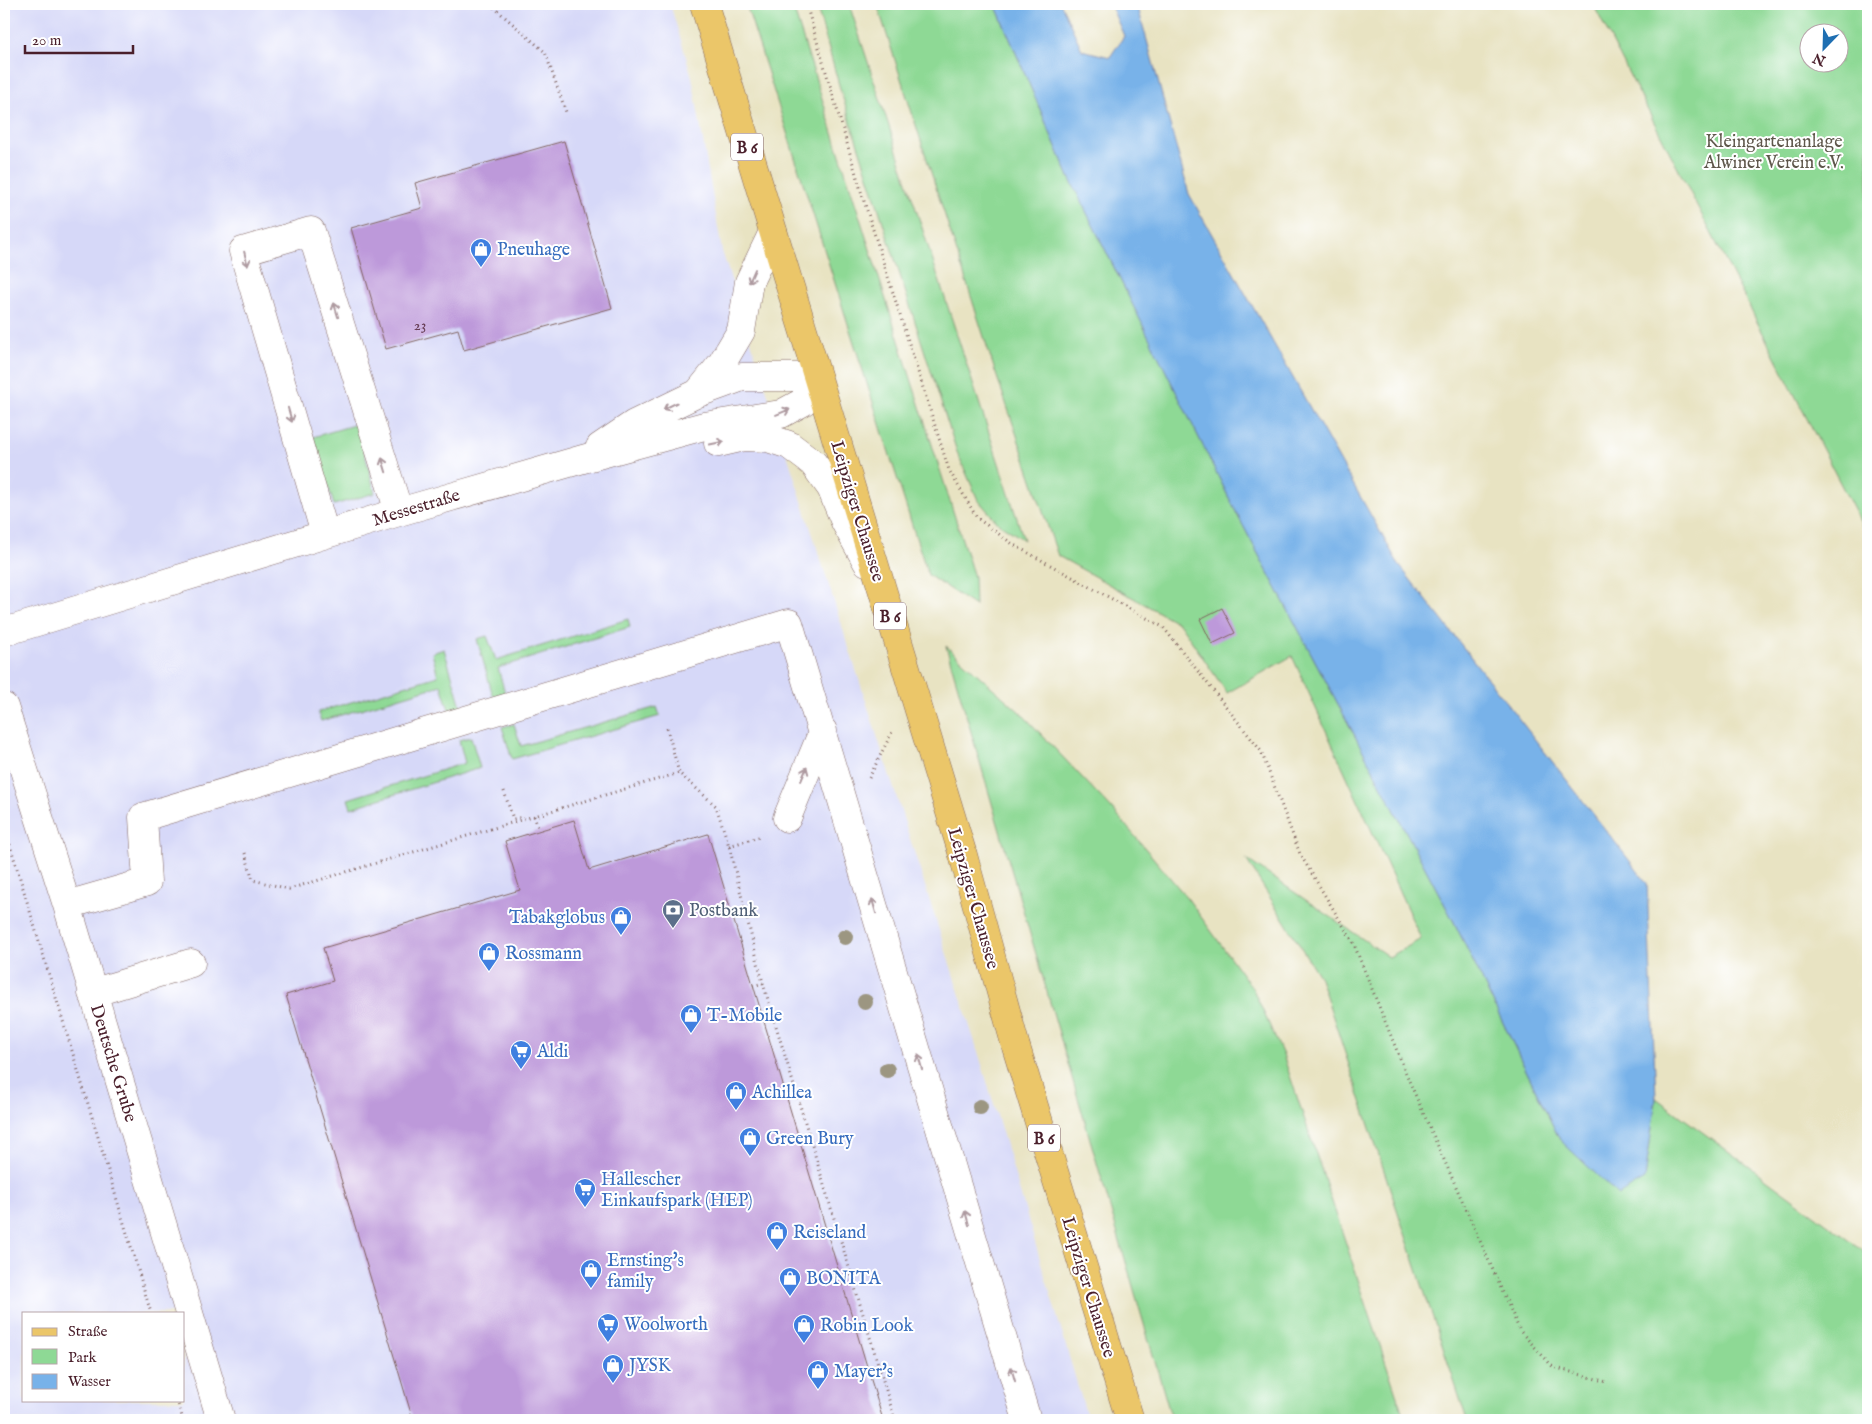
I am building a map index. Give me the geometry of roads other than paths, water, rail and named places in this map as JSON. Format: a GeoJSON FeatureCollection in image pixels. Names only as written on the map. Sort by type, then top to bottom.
{"type":"FeatureCollection","features":[{"type":"Feature","properties":{"kind":"main road","name":"B 6"},"geometry":{"type":"LineString","coordinates":[[704,4],[817,377]]}},
{"type":"Feature","properties":{"kind":"main road","name":"Leipziger Chaussee"},"geometry":{"type":"LineString","coordinates":[[817,377],[963,854],[1016,1047],[1130,1420]]}},
{"type":"Feature","properties":{"kind":"street"},"geometry":{"type":"LineString","coordinates":[[325,534],[243,250],[311,231],[399,512]]}},
{"type":"Feature","properties":{"kind":"street"},"geometry":{"type":"LineString","coordinates":[[698,393],[722,363],[740,331],[749,282],[773,232]]}},
{"type":"Feature","properties":{"kind":"street"},"geometry":{"type":"LineString","coordinates":[[583,459],[634,424],[698,393],[742,377],[817,377]]}},
{"type":"Feature","properties":{"kind":"street","name":"Messestraße"},"geometry":{"type":"LineString","coordinates":[[4,632],[325,534],[583,459],[704,426],[781,414],[803,402],[817,377]]}},
{"type":"Feature","properties":{"kind":"street"},"geometry":{"type":"LineString","coordinates":[[583,459],[645,458],[744,437],[768,438],[789,445],[813,463],[831,488],[846,522],[882,589]]}},
{"type":"Feature","properties":{"kind":"street"},"geometry":{"type":"LineString","coordinates":[[67,905],[147,882],[142,817],[789,623],[1027,1420]]}},
{"type":"Feature","properties":{"kind":"street","name":"Deutsche Grube"},"geometry":{"type":"LineString","coordinates":[[4,707],[67,905],[221,1420]]}},
{"type":"Feature","properties":{"kind":"street"},"geometry":{"type":"LineString","coordinates":[[787,818],[801,779],[823,732]]}},
{"type":"Feature","properties":{"kind":"street"},"geometry":{"type":"LineString","coordinates":[[92,993],[191,963]]}},
{"type":"Feature","properties":{"kind":"water"},"geometry":{"type":"Polygon","coordinates":[[[995,4],[1061,4],[1082,50],[1110,57],[1124,36],[1110,4],[1137,4],[1189,194],[1399,565],[1647,883],[1656,1098],[1645,1179],[1618,1195],[1560,1140],[1454,922],[1239,518],[1069,177],[995,4]]]}},
{"type":"Feature","properties":{"kind":"place","name":"Pneuhage"},"geometry":{"type":"Point","coordinates":[481,268]}},
{"type":"Feature","properties":{"kind":"place","name":"Postbank"},"geometry":{"type":"Point","coordinates":[673,929]}},
{"type":"Feature","properties":{"kind":"place","name":"Tabakglobus"},"geometry":{"type":"Point","coordinates":[621,936]}},
{"type":"Feature","properties":{"kind":"place","name":"Rossmann"},"geometry":{"type":"Point","coordinates":[489,972]}},
{"type":"Feature","properties":{"kind":"place","name":"T-Mobile"},"geometry":{"type":"Point","coordinates":[691,1034]}},
{"type":"Feature","properties":{"kind":"place","name":"Aldi"},"geometry":{"type":"Point","coordinates":[521,1070]}},
{"type":"Feature","properties":{"kind":"place","name":"Achillea"},"geometry":{"type":"Point","coordinates":[736,1111]}},
{"type":"Feature","properties":{"kind":"place","name":"Green Bury"},"geometry":{"type":"Point","coordinates":[750,1157]}},
{"type":"Feature","properties":{"kind":"place","name":"Hallescher Einkaufspark (HEP)"},"geometry":{"type":"Point","coordinates":[585,1208]}},
{"type":"Feature","properties":{"kind":"place","name":"Reiseland"},"geometry":{"type":"Point","coordinates":[777,1251]}},
{"type":"Feature","properties":{"kind":"place","name":"Ernsting's family"},"geometry":{"type":"Point","coordinates":[591,1289]}},
{"type":"Feature","properties":{"kind":"place","name":"BONITA"},"geometry":{"type":"Point","coordinates":[790,1297]}},
{"type":"Feature","properties":{"kind":"place","name":"Woolworth"},"geometry":{"type":"Point","coordinates":[608,1343]}},
{"type":"Feature","properties":{"kind":"place","name":"Robin Look"},"geometry":{"type":"Point","coordinates":[804,1344]}},
{"type":"Feature","properties":{"kind":"place","name":"JYSK"},"geometry":{"type":"Point","coordinates":[613,1384]}},
{"type":"Feature","properties":{"kind":"place","name":"Mayer's"},"geometry":{"type":"Point","coordinates":[818,1390]}},
{"type":"Feature","properties":{"kind":"park label","name":"Kleingartenanlage Alwiner Verein e.V."},"geometry":{"type":"Point","coordinates":[1774,151]}}]}
